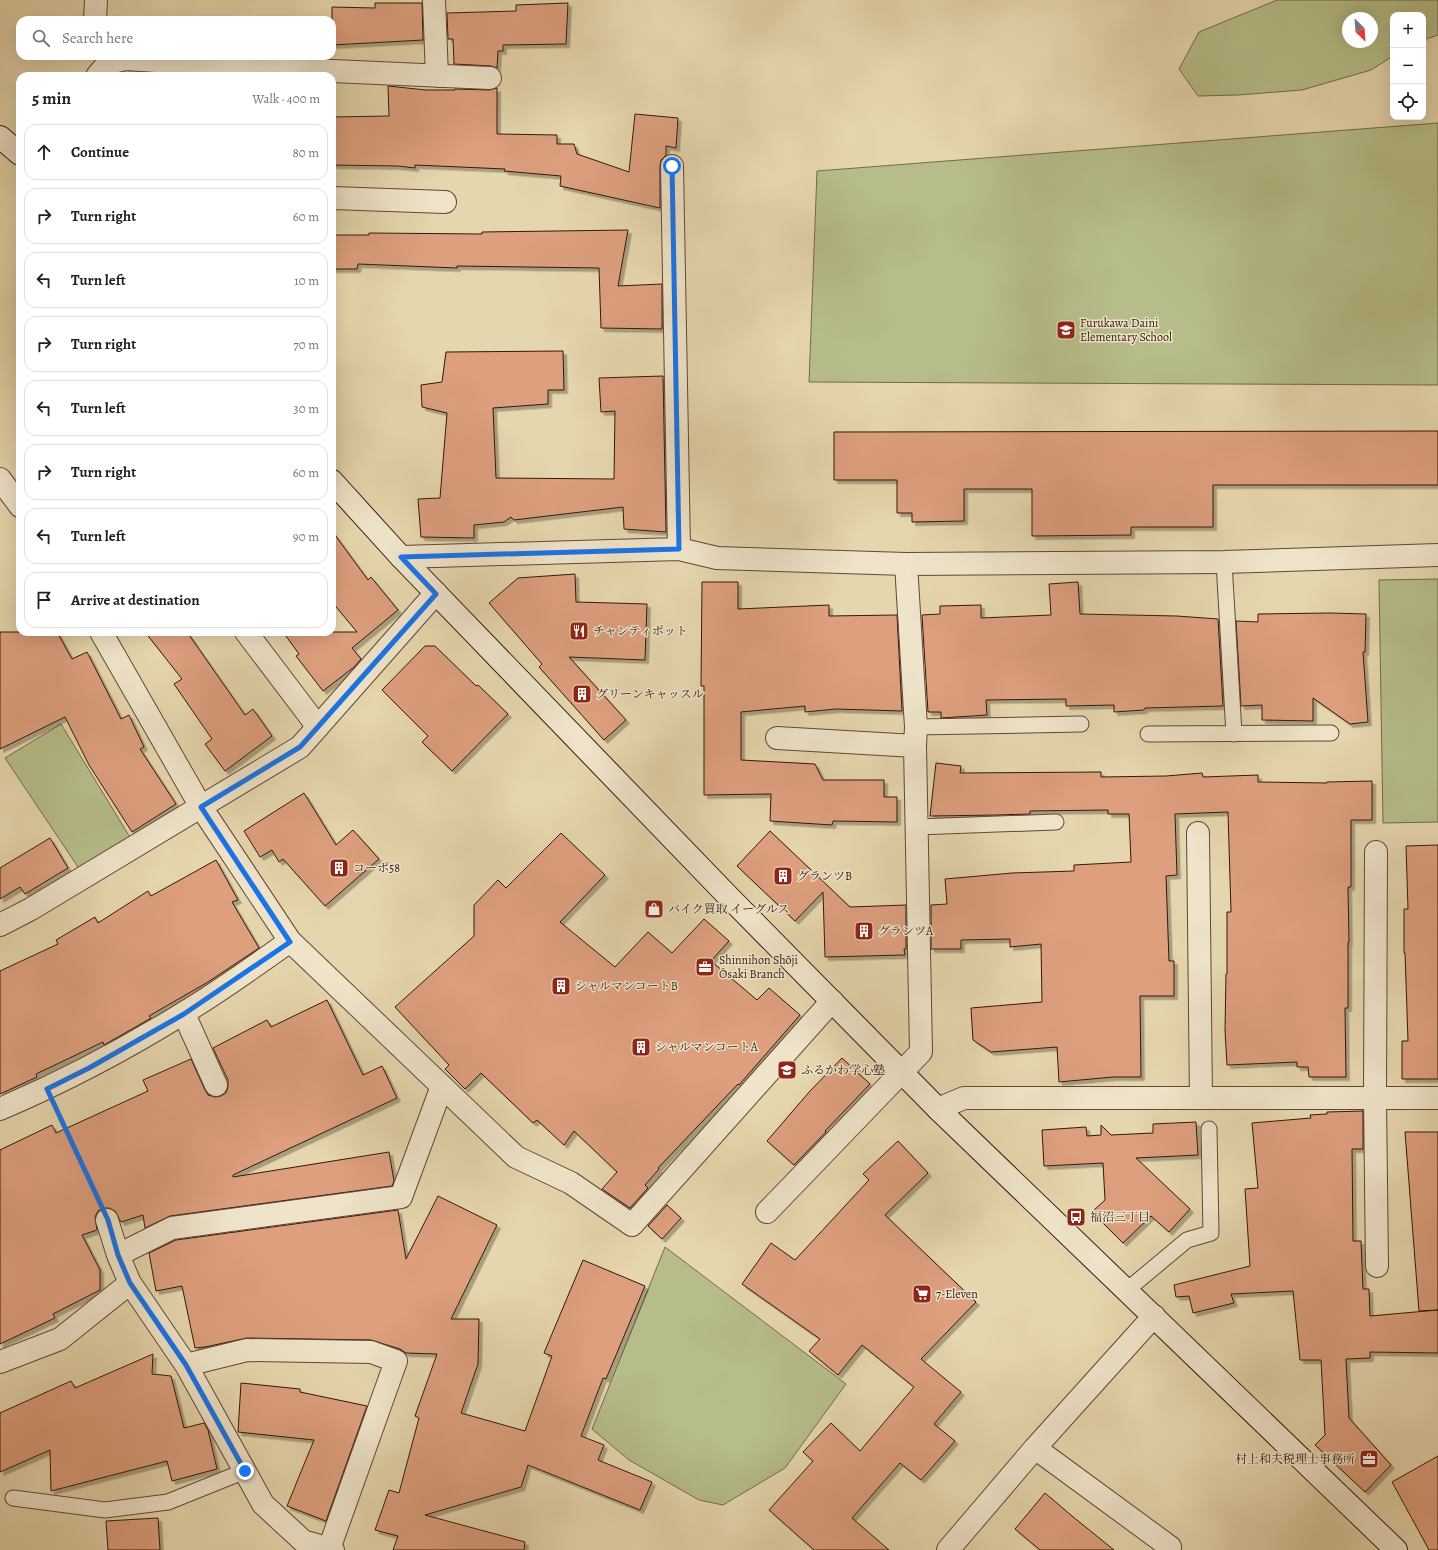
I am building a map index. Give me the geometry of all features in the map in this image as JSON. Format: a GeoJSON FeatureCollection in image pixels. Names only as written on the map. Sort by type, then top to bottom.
{"type":"FeatureCollection","features":[{"type":"Feature","properties":{"kind":"street"},"geometry":{"type":"LineString","coordinates":[[95,16],[96,0]]}},
{"type":"Feature","properties":{"kind":"street"},"geometry":{"type":"LineString","coordinates":[[434,0],[437,76]]}},
{"type":"Feature","properties":{"kind":"street"},"geometry":{"type":"LineString","coordinates":[[104,65],[122,60]]}},
{"type":"Feature","properties":{"kind":"street"},"geometry":{"type":"LineString","coordinates":[[141,60],[265,68],[490,78]]}},
{"type":"Feature","properties":{"kind":"street"},"geometry":{"type":"LineString","coordinates":[[0,138],[16,151]]}},
{"type":"Feature","properties":{"kind":"street"},"geometry":{"type":"LineString","coordinates":[[672,166],[679,549]]}},
{"type":"Feature","properties":{"kind":"street"},"geometry":{"type":"LineString","coordinates":[[336,198],[445,202]]}},
{"type":"Feature","properties":{"kind":"street"},"geometry":{"type":"LineString","coordinates":[[0,479],[16,501]]}},
{"type":"Feature","properties":{"kind":"street"},"geometry":{"type":"LineString","coordinates":[[336,485],[436,594],[938,1109],[1396,1550]]}},
{"type":"Feature","properties":{"kind":"street"},"geometry":{"type":"LineString","coordinates":[[401,557],[679,549],[717,558],[906,564],[1224,562],[1438,554]]}},
{"type":"Feature","properties":{"kind":"street"},"geometry":{"type":"LineString","coordinates":[[767,1212],[920,1052],[915,736],[906,564]]}},
{"type":"Feature","properties":{"kind":"street"},"geometry":{"type":"LineString","coordinates":[[0,925],[38,905],[300,747],[436,594]]}},
{"type":"Feature","properties":{"kind":"street"},"geometry":{"type":"LineString","coordinates":[[103,636],[201,807],[290,942],[516,1157],[571,1183],[632,1225],[832,1001]]}},
{"type":"Feature","properties":{"kind":"street"},"geometry":{"type":"LineString","coordinates":[[249,636],[318,727]]}},
{"type":"Feature","properties":{"kind":"street"},"geometry":{"type":"LineString","coordinates":[[777,738],[915,736]]}},
{"type":"Feature","properties":{"kind":"street"},"geometry":{"type":"LineString","coordinates":[[1198,833],[1201,1098]]}},
{"type":"Feature","properties":{"kind":"street"},"geometry":{"type":"LineString","coordinates":[[1376,852],[1375,1098],[1377,1266]]}},
{"type":"Feature","properties":{"kind":"street"},"geometry":{"type":"LineString","coordinates":[[0,1109],[47,1089],[89,1068],[184,1014],[290,942]]}},
{"type":"Feature","properties":{"kind":"street"},"geometry":{"type":"LineString","coordinates":[[184,1014],[216,1085]]}},
{"type":"Feature","properties":{"kind":"street"},"geometry":{"type":"LineString","coordinates":[[118,1255],[172,1228],[401,1197],[442,1086]]}},
{"type":"Feature","properties":{"kind":"street"},"geometry":{"type":"LineString","coordinates":[[938,1109],[964,1098],[1438,1098]]}},
{"type":"Feature","properties":{"kind":"street"},"geometry":{"type":"LineString","coordinates":[[108,1220],[118,1255],[130,1283],[186,1365],[263,1504],[303,1542],[331,1549],[396,1361],[371,1352],[247,1350],[186,1365]]}},
{"type":"Feature","properties":{"kind":"street"},"geometry":{"type":"LineString","coordinates":[[0,1362],[60,1339],[130,1283]]}},
{"type":"Feature","properties":{"kind":"street"},"geometry":{"type":"LineString","coordinates":[[948,1550],[1034,1448],[1154,1316]]}},
{"type":"Feature","properties":{"kind":"street"},"geometry":{"type":"LineString","coordinates":[[1034,1448],[1170,1547]]}},
{"type":"Feature","properties":{"kind":"lane"},"geometry":{"type":"LineString","coordinates":[[1224,562],[1234,734]]}},
{"type":"Feature","properties":{"kind":"lane"},"geometry":{"type":"LineString","coordinates":[[915,736],[1081,724]]}},
{"type":"Feature","properties":{"kind":"lane"},"geometry":{"type":"LineString","coordinates":[[1148,734],[1330,733]]}},
{"type":"Feature","properties":{"kind":"lane"},"geometry":{"type":"LineString","coordinates":[[917,827],[1056,822]]}},
{"type":"Feature","properties":{"kind":"lane"},"geometry":{"type":"LineString","coordinates":[[1127,1290],[1187,1240],[1211,1233],[1209,1129]]}},
{"type":"Feature","properties":{"kind":"lane"},"geometry":{"type":"LineString","coordinates":[[13,1498],[105,1510],[168,1502],[245,1471]]}},
{"type":"Feature","properties":{"kind":"path"},"geometry":{"type":"LineString","coordinates":[[47,1089],[108,1220]]}},
{"type":"Feature","properties":{"kind":"green space"},"geometry":{"type":"Polygon","coordinates":[[[1277,0],[1438,0],[1438,35],[1426,39],[1426,12],[1390,12],[1390,58],[1371,70],[1302,90],[1238,95],[1198,96],[1179,69],[1199,32],[1277,0]]]}},
{"type":"Feature","properties":{"kind":"green space"},"geometry":{"type":"Polygon","coordinates":[[[1438,123],[1438,385],[809,382],[817,171],[1438,123]]]}},
{"type":"Feature","properties":{"kind":"green space"},"geometry":{"type":"Polygon","coordinates":[[[1438,579],[1438,822],[1383,823],[1379,580],[1438,579]]]}},
{"type":"Feature","properties":{"kind":"green space"},"geometry":{"type":"Polygon","coordinates":[[[61,724],[131,839],[80,870],[5,758],[61,724]]]}},
{"type":"Feature","properties":{"kind":"green space"},"geometry":{"type":"Polygon","coordinates":[[[665,1247],[846,1384],[785,1468],[723,1505],[699,1500],[629,1460],[592,1429],[665,1247]]]}},
{"type":"Feature","properties":{"kind":"building"},"geometry":{"type":"Polygon","coordinates":[[[375,3],[422,3],[423,40],[336,45],[336,16],[332,16],[332,7],[375,8],[375,3]]]}},
{"type":"Feature","properties":{"kind":"building"},"geometry":{"type":"Polygon","coordinates":[[[568,3],[566,44],[503,45],[503,51],[498,51],[497,68],[491,66],[454,64],[453,39],[448,39],[447,13],[516,11],[516,5],[568,3]]]}},
{"type":"Feature","properties":{"kind":"building"},"geometry":{"type":"Polygon","coordinates":[[[388,86],[426,90],[489,90],[497,88],[497,134],[557,135],[557,144],[574,144],[577,154],[629,172],[635,114],[678,118],[676,148],[666,146],[666,155],[661,160],[660,208],[560,186],[561,176],[504,171],[505,169],[415,165],[415,168],[398,166],[336,165],[336,117],[389,116],[388,86]]]}},
{"type":"Feature","properties":{"kind":"building"},"geometry":{"type":"Polygon","coordinates":[[[628,230],[618,286],[662,284],[662,329],[601,328],[599,268],[457,266],[457,268],[358,264],[357,269],[336,269],[336,235],[369,235],[369,233],[482,234],[482,232],[628,230]]]}},
{"type":"Feature","properties":{"kind":"building"},"geometry":{"type":"Polygon","coordinates":[[[563,351],[564,390],[548,390],[548,404],[493,408],[496,478],[614,479],[615,411],[601,412],[599,378],[663,376],[666,532],[624,529],[623,507],[514,520],[511,517],[504,522],[474,525],[474,538],[421,537],[418,499],[440,498],[447,413],[422,407],[421,385],[442,382],[446,352],[563,351]]]}},
{"type":"Feature","properties":{"kind":"building"},"geometry":{"type":"Polygon","coordinates":[[[1438,431],[1438,485],[1213,485],[1213,527],[1131,527],[1131,535],[1032,536],[1032,489],[964,489],[964,521],[912,522],[912,513],[897,513],[897,480],[834,480],[834,432],[1438,431]]]}},
{"type":"Feature","properties":{"kind":"building"},"geometry":{"type":"Polygon","coordinates":[[[336,536],[368,580],[371,577],[398,610],[352,648],[361,659],[354,667],[323,691],[296,656],[299,654],[286,636],[336,636],[336,632],[357,632],[336,607],[336,536]]]}},
{"type":"Feature","properties":{"kind":"building"},"geometry":{"type":"Polygon","coordinates":[[[575,574],[576,602],[647,604],[645,660],[569,657],[626,720],[604,740],[539,667],[542,664],[489,603],[518,578],[575,574]]]}},
{"type":"Feature","properties":{"kind":"building"},"geometry":{"type":"Polygon","coordinates":[[[702,582],[738,582],[738,609],[829,605],[829,616],[897,615],[902,711],[836,709],[805,712],[805,706],[741,712],[741,760],[815,764],[823,780],[884,780],[884,797],[897,797],[897,822],[833,821],[832,825],[770,821],[771,794],[704,795],[704,686],[701,686],[702,582]]]}},
{"type":"Feature","properties":{"kind":"building"},"geometry":{"type":"Polygon","coordinates":[[[1078,582],[1080,614],[1177,616],[1218,619],[1223,706],[1145,708],[1144,710],[1114,712],[1114,705],[1066,706],[1066,699],[986,700],[987,715],[941,718],[941,712],[928,712],[922,615],[940,614],[940,606],[981,605],[981,618],[1051,615],[1049,584],[1078,582]]]}},
{"type":"Feature","properties":{"kind":"building"},"geometry":{"type":"Polygon","coordinates":[[[1258,614],[1366,614],[1365,652],[1363,652],[1368,722],[1350,724],[1313,698],[1313,721],[1262,720],[1262,705],[1241,706],[1236,621],[1258,622],[1258,614]]]}},
{"type":"Feature","properties":{"kind":"building"},"geometry":{"type":"Polygon","coordinates":[[[0,632],[16,632],[16,636],[59,636],[72,659],[87,652],[121,719],[129,715],[144,747],[140,749],[176,804],[132,832],[89,765],[65,717],[0,749],[0,632]]]}},
{"type":"Feature","properties":{"kind":"building"},"geometry":{"type":"Polygon","coordinates":[[[148,636],[190,636],[245,715],[253,709],[272,736],[225,771],[205,744],[212,739],[174,684],[182,679],[148,636]]]}},
{"type":"Feature","properties":{"kind":"building"},"geometry":{"type":"Polygon","coordinates":[[[425,646],[435,646],[476,686],[478,685],[508,714],[452,771],[422,742],[428,736],[382,690],[425,646]]]}},
{"type":"Feature","properties":{"kind":"building"},"geometry":{"type":"Polygon","coordinates":[[[936,763],[961,766],[960,773],[1101,772],[1101,777],[1166,776],[1202,773],[1203,777],[1258,775],[1258,782],[1327,783],[1372,781],[1372,820],[1351,820],[1351,887],[1348,887],[1348,1008],[1345,1008],[1346,1077],[1309,1077],[1308,1067],[1297,1067],[1297,1062],[1227,1065],[1225,1031],[1227,912],[1231,912],[1228,812],[1175,814],[1177,875],[1166,876],[1169,961],[1174,961],[1174,996],[1140,996],[1141,1077],[1113,1077],[1059,1082],[1057,1047],[991,1052],[973,1040],[971,1008],[1042,1002],[1041,944],[1010,947],[1010,939],[961,940],[961,949],[931,949],[931,905],[947,904],[945,879],[1012,873],[1074,871],[1074,865],[1131,862],[1129,814],[1108,814],[1108,810],[1030,811],[1030,814],[930,816],[936,763]]]}},
{"type":"Feature","properties":{"kind":"building"},"geometry":{"type":"Polygon","coordinates":[[[304,793],[336,845],[353,830],[379,859],[325,906],[283,859],[279,862],[272,850],[260,857],[244,831],[304,793]]]}},
{"type":"Feature","properties":{"kind":"building"},"geometry":{"type":"Polygon","coordinates":[[[770,831],[850,907],[906,905],[905,955],[825,957],[823,892],[795,921],[737,866],[770,831]]]}},
{"type":"Feature","properties":{"kind":"building"},"geometry":{"type":"Polygon","coordinates":[[[561,833],[605,875],[560,922],[615,967],[648,932],[672,953],[704,919],[729,941],[711,961],[757,1000],[769,988],[800,1015],[739,1085],[738,1084],[658,1168],[659,1169],[645,1185],[648,1188],[630,1208],[602,1189],[617,1172],[574,1131],[564,1145],[537,1120],[533,1123],[481,1073],[465,1089],[445,1069],[449,1065],[395,1007],[474,936],[474,905],[498,880],[506,888],[561,833]]]}},
{"type":"Feature","properties":{"kind":"building"},"geometry":{"type":"Polygon","coordinates":[[[50,838],[68,868],[25,894],[20,887],[0,899],[0,868],[50,838]]]}},
{"type":"Feature","properties":{"kind":"building"},"geometry":{"type":"Polygon","coordinates":[[[1438,845],[1438,1079],[1402,1079],[1402,1041],[1408,1041],[1404,953],[1404,909],[1408,909],[1406,846],[1438,845]]]}},
{"type":"Feature","properties":{"kind":"building"},"geometry":{"type":"Polygon","coordinates":[[[216,860],[238,900],[232,902],[259,948],[208,982],[149,1016],[151,1018],[104,1045],[103,1042],[36,1074],[37,1077],[0,1094],[0,971],[58,944],[56,940],[95,917],[98,923],[148,891],[151,896],[216,860]]]}},
{"type":"Feature","properties":{"kind":"building"},"geometry":{"type":"Polygon","coordinates":[[[327,1000],[363,1075],[382,1066],[397,1098],[233,1175],[233,1177],[389,1152],[394,1181],[392,1186],[170,1216],[145,1228],[143,1215],[121,1222],[115,1211],[109,1208],[103,1208],[98,1211],[95,1217],[97,1230],[82,1235],[100,1270],[100,1290],[53,1314],[55,1318],[0,1344],[0,1150],[52,1125],[56,1133],[148,1091],[143,1080],[191,1059],[208,1095],[215,1097],[221,1096],[226,1093],[228,1080],[213,1048],[267,1020],[271,1027],[327,1000]]]}},
{"type":"Feature","properties":{"kind":"building"},"geometry":{"type":"Polygon","coordinates":[[[842,1058],[870,1084],[794,1165],[767,1141],[810,1091],[842,1058]]]}},
{"type":"Feature","properties":{"kind":"building"},"geometry":{"type":"Polygon","coordinates":[[[1363,1111],[1363,1149],[1352,1149],[1353,1241],[1361,1241],[1363,1289],[1369,1289],[1370,1316],[1438,1310],[1438,1353],[1370,1352],[1370,1358],[1346,1359],[1349,1418],[1391,1465],[1365,1492],[1315,1445],[1325,1435],[1321,1360],[1300,1360],[1293,1291],[1231,1294],[1234,1303],[1193,1313],[1189,1296],[1176,1297],[1174,1285],[1250,1266],[1245,1189],[1258,1188],[1252,1123],[1311,1118],[1310,1115],[1327,1114],[1327,1112],[1363,1111]]]}},
{"type":"Feature","properties":{"kind":"building"},"geometry":{"type":"Polygon","coordinates":[[[1196,1122],[1198,1155],[1136,1158],[1190,1209],[1169,1232],[1151,1216],[1123,1243],[1092,1212],[1105,1200],[1103,1163],[1044,1166],[1042,1130],[1086,1127],[1087,1136],[1101,1135],[1101,1125],[1111,1135],[1153,1133],[1153,1124],[1196,1122]]]}},
{"type":"Feature","properties":{"kind":"building"},"geometry":{"type":"Polygon","coordinates":[[[1405,1132],[1438,1132],[1438,1310],[1419,1311],[1405,1132]]]}},
{"type":"Feature","properties":{"kind":"building"},"geometry":{"type":"Polygon","coordinates":[[[898,1141],[928,1173],[885,1215],[976,1302],[921,1359],[961,1392],[934,1424],[955,1441],[921,1480],[900,1463],[852,1518],[889,1550],[814,1550],[769,1510],[813,1461],[803,1452],[831,1423],[860,1451],[914,1387],[862,1345],[838,1375],[809,1351],[820,1339],[742,1284],[771,1243],[795,1260],[869,1180],[863,1174],[898,1141]]]}},
{"type":"Feature","properties":{"kind":"building"},"geometry":{"type":"Polygon","coordinates":[[[438,1196],[497,1225],[451,1319],[479,1319],[478,1364],[461,1413],[525,1431],[552,1356],[544,1353],[583,1260],[645,1286],[606,1379],[603,1378],[581,1436],[604,1445],[598,1460],[652,1482],[640,1510],[528,1465],[521,1487],[425,1515],[525,1542],[524,1550],[393,1550],[398,1536],[375,1530],[389,1490],[399,1493],[419,1418],[415,1416],[437,1354],[406,1353],[400,1349],[371,1340],[247,1338],[195,1348],[182,1286],[156,1291],[149,1253],[176,1240],[398,1210],[406,1259],[438,1196]]]}},
{"type":"Feature","properties":{"kind":"building"},"geometry":{"type":"Polygon","coordinates":[[[667,1205],[681,1218],[662,1239],[648,1226],[667,1205]]]}},
{"type":"Feature","properties":{"kind":"building"},"geometry":{"type":"Polygon","coordinates":[[[153,1354],[152,1374],[171,1376],[184,1428],[204,1423],[208,1430],[217,1469],[172,1481],[167,1461],[51,1491],[50,1450],[0,1472],[0,1413],[71,1381],[75,1388],[153,1354]]]}},
{"type":"Feature","properties":{"kind":"building"},"geometry":{"type":"Polygon","coordinates":[[[241,1383],[300,1389],[300,1392],[367,1406],[326,1521],[287,1506],[314,1440],[238,1432],[241,1383]]]}},
{"type":"Feature","properties":{"kind":"building"},"geometry":{"type":"Polygon","coordinates":[[[1438,1456],[1438,1550],[1429,1550],[1392,1482],[1438,1456]]]}},
{"type":"Feature","properties":{"kind":"building"},"geometry":{"type":"Polygon","coordinates":[[[1045,1493],[1114,1550],[1040,1550],[1015,1529],[1045,1493]]]}},
{"type":"Feature","properties":{"kind":"building"},"geometry":{"type":"Polygon","coordinates":[[[158,1518],[160,1550],[108,1550],[106,1521],[158,1518]]]}},
{"type":"Feature","properties":{"kind":"place","name":"Furukawa Daini Elementary School"},"geometry":{"type":"Point","coordinates":[1066,330]}},
{"type":"Feature","properties":{"kind":"place","name":"チャンティポット"},"geometry":{"type":"Point","coordinates":[579,631]}},
{"type":"Feature","properties":{"kind":"place","name":"グリーンキャッスル"},"geometry":{"type":"Point","coordinates":[582,694]}},
{"type":"Feature","properties":{"kind":"place","name":"コーポ58"},"geometry":{"type":"Point","coordinates":[339,868]}},
{"type":"Feature","properties":{"kind":"place","name":"グランツB"},"geometry":{"type":"Point","coordinates":[783,876]}},
{"type":"Feature","properties":{"kind":"place","name":"バイク買取 イーグルス"},"geometry":{"type":"Point","coordinates":[654,909]}},
{"type":"Feature","properties":{"kind":"place","name":"グランツA"},"geometry":{"type":"Point","coordinates":[864,931]}},
{"type":"Feature","properties":{"kind":"place","name":"Shinnihon Shōji Ōsaki Branch"},"geometry":{"type":"Point","coordinates":[705,967]}},
{"type":"Feature","properties":{"kind":"place","name":"シャルマンコートB"},"geometry":{"type":"Point","coordinates":[561,986]}},
{"type":"Feature","properties":{"kind":"place","name":"シャルマンコートA"},"geometry":{"type":"Point","coordinates":[641,1047]}},
{"type":"Feature","properties":{"kind":"place","name":"ふるかわ学心塾"},"geometry":{"type":"Point","coordinates":[787,1070]}},
{"type":"Feature","properties":{"kind":"place","name":"福沼三丁目"},"geometry":{"type":"Point","coordinates":[1076,1217]}},
{"type":"Feature","properties":{"kind":"place","name":"7-Eleven"},"geometry":{"type":"Point","coordinates":[922,1294]}},
{"type":"Feature","properties":{"kind":"place","name":"村上和夫税理士事務所"},"geometry":{"type":"Point","coordinates":[1369,1459]}},
{"type":"Feature","properties":{"kind":"route"},"geometry":{"type":"LineString","coordinates":[[245,1471],[186,1365],[130,1283],[118,1255],[108,1220],[47,1089],[89,1068],[184,1014],[290,942],[201,807],[300,747],[436,594],[401,557],[679,549],[672,166]]}}]}
